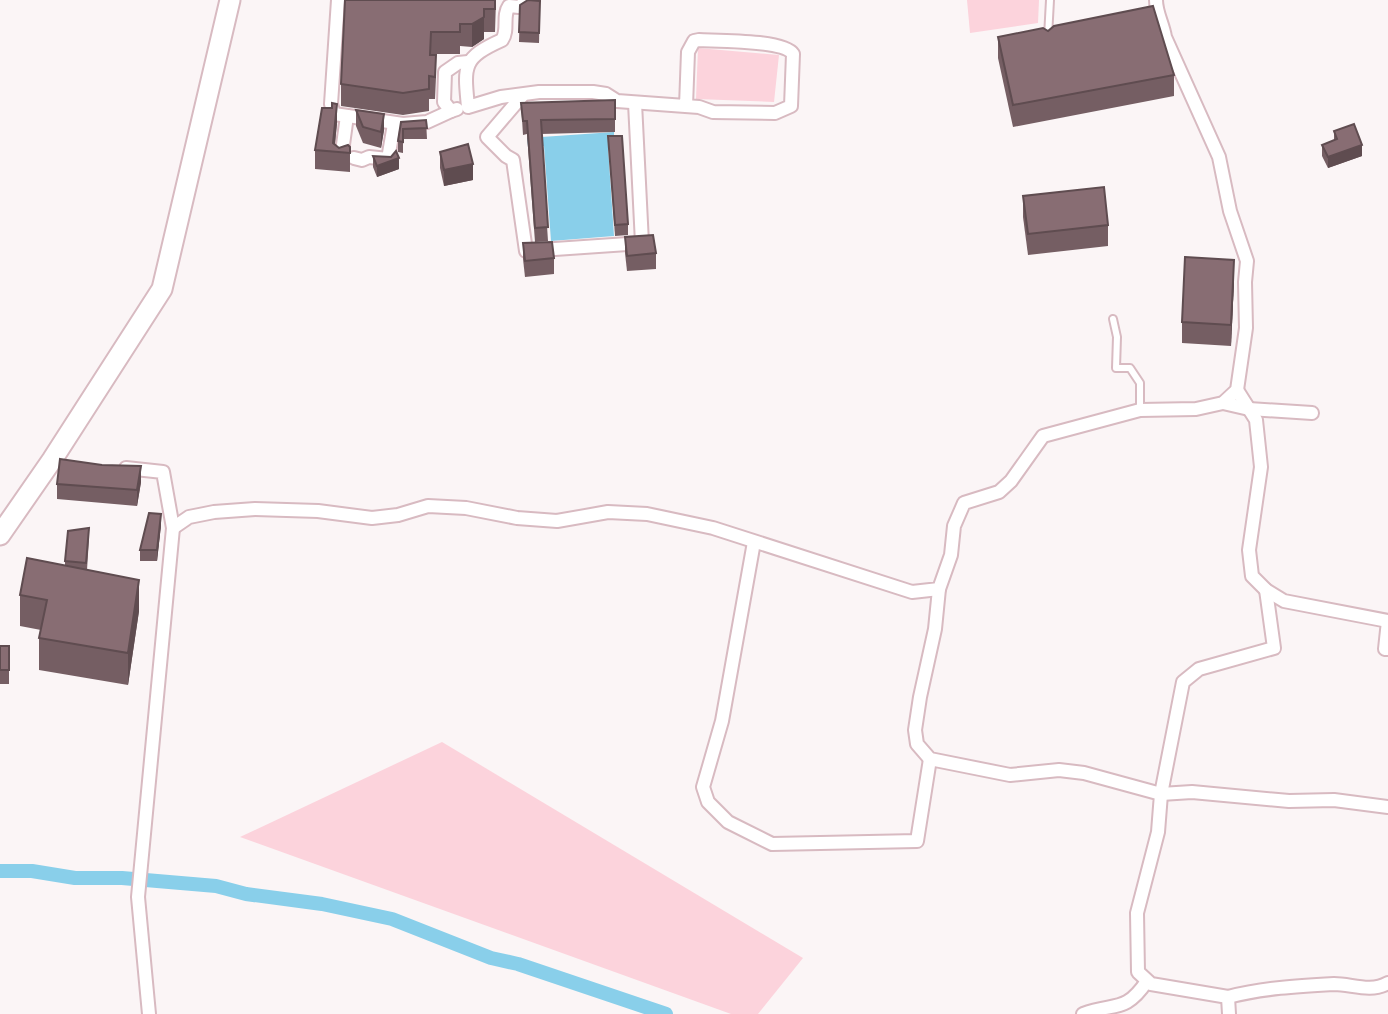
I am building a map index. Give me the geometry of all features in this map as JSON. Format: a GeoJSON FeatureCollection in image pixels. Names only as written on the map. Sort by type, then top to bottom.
{"type":"FeatureCollection","features":[{"type":"Feature","properties":{"kind":"street"},"geometry":{"type":"LineString","coordinates":[[0,535],[59,461],[162,289],[230,0]]}},
{"type":"Feature","properties":{"kind":"street"},"geometry":{"type":"LineString","coordinates":[[338,0],[332,111],[334,114],[379,119],[394,124],[427,122],[451,111],[501,97],[539,92],[599,92],[617,101],[699,107],[713,112],[775,113],[791,106],[793,54],[790,50],[776,46],[694,41],[688,52],[686,106]]}},
{"type":"Feature","properties":{"kind":"street"},"geometry":{"type":"LineString","coordinates":[[468,107],[468,62],[473,55],[505,36],[507,3],[519,7],[529,0]]}},
{"type":"Feature","properties":{"kind":"street"},"geometry":{"type":"LineString","coordinates":[[1156,0],[1156,10],[1162,21],[1165,37],[1219,157],[1230,211],[1247,261],[1246,328],[1237,390],[1223,404]]}},
{"type":"Feature","properties":{"kind":"street"},"geometry":{"type":"LineString","coordinates":[[451,111],[444,102],[445,72],[458,63],[468,62]]}},
{"type":"Feature","properties":{"kind":"street"},"geometry":{"type":"LineString","coordinates":[[522,96],[487,137],[513,160],[526,251],[642,243],[635,103]]}},
{"type":"Feature","properties":{"kind":"street"},"geometry":{"type":"LineString","coordinates":[[347,116],[347,158],[388,159],[394,124]]}},
{"type":"Feature","properties":{"kind":"street"},"geometry":{"type":"LineString","coordinates":[[1237,390],[1256,420],[1261,467],[1249,550],[1252,576],[1266,590],[1284,601],[1388,621],[1385,649],[1388,649]]}},
{"type":"Feature","properties":{"kind":"street"},"geometry":{"type":"LineString","coordinates":[[1312,413],[1249,409],[1223,404],[1196,409],[1140,410],[1043,436],[1011,481],[999,492],[964,503],[954,526],[951,555],[939,589],[935,629],[920,697],[915,730],[917,744],[930,760],[1010,775],[1059,770],[1084,773],[1161,794],[1192,792],[1289,801],[1334,800],[1388,807]]}},
{"type":"Feature","properties":{"kind":"street"},"geometry":{"type":"LineString","coordinates":[[107,466],[163,472],[173,528],[149,793],[139,869],[138,897],[149,1014]]}},
{"type":"Feature","properties":{"kind":"street"},"geometry":{"type":"LineString","coordinates":[[173,528],[189,517],[255,509],[305,510],[372,518],[398,515],[428,506],[466,508],[557,522],[608,512],[647,514],[713,528],[912,592],[939,589]]}},
{"type":"Feature","properties":{"kind":"street"},"geometry":{"type":"LineString","coordinates":[[754,542],[722,721],[703,787],[708,802],[728,822],[772,844],[918,841],[930,760]]}},
{"type":"Feature","properties":{"kind":"street"},"geometry":{"type":"LineString","coordinates":[[1266,590],[1274,648],[1199,669],[1183,682],[1161,794],[1158,832],[1137,913],[1138,972],[1151,984],[1228,997],[1281,988],[1342,984],[1371,989],[1388,983]]}},
{"type":"Feature","properties":{"kind":"street"},"geometry":{"type":"LineString","coordinates":[[1083,1014],[1125,1004],[1138,995],[1147,981]]}},
{"type":"Feature","properties":{"kind":"street"},"geometry":{"type":"LineString","coordinates":[[1228,997],[1229,1014]]}},
{"type":"Feature","properties":{"kind":"lane"},"geometry":{"type":"LineString","coordinates":[[1048,46],[1050,0]]}},
{"type":"Feature","properties":{"kind":"lane"},"geometry":{"type":"LineString","coordinates":[[1113,319],[1117,337],[1116,368],[1130,368],[1140,383],[1140,410]]}},
{"type":"Feature","properties":{"kind":"shaded area"},"geometry":{"type":"Polygon","coordinates":[[[967,0],[1039,0],[1038,23],[970,33],[967,0]]]}},
{"type":"Feature","properties":{"kind":"shaded area"},"geometry":{"type":"Polygon","coordinates":[[[698,48],[779,55],[774,102],[696,99],[698,48]]]}},
{"type":"Feature","properties":{"kind":"shaded area"},"geometry":{"type":"Polygon","coordinates":[[[442,742],[803,958],[758,1014],[731,1014],[240,837],[442,742]]]}},
{"type":"Feature","properties":{"kind":"water"},"geometry":{"type":"Polygon","coordinates":[[[614,132],[614,142],[608,147],[614,236],[551,241],[544,146],[528,147],[527,138],[614,132]]]}},
{"type":"Feature","properties":{"kind":"building"},"geometry":{"type":"Polygon","coordinates":[[[345,0],[495,0],[495,9],[484,9],[484,17],[472,24],[460,24],[460,32],[431,32],[430,55],[436,55],[435,77],[429,76],[429,89],[403,93],[341,84],[345,0]]]}},
{"type":"Feature","properties":{"kind":"building"},"geometry":{"type":"Polygon","coordinates":[[[528,0],[540,1],[539,33],[519,32],[520,5],[528,0]]]}},
{"type":"Feature","properties":{"kind":"building"},"geometry":{"type":"Polygon","coordinates":[[[1153,6],[1174,75],[1013,105],[998,37],[1043,28],[1048,31],[1054,26],[1153,6]]]}},
{"type":"Feature","properties":{"kind":"building"},"geometry":{"type":"Polygon","coordinates":[[[615,100],[615,119],[541,120],[548,227],[535,228],[527,121],[523,121],[521,103],[615,100]]]}},
{"type":"Feature","properties":{"kind":"building"},"geometry":{"type":"Polygon","coordinates":[[[332,103],[337,104],[333,143],[339,148],[348,145],[350,153],[315,150],[322,108],[332,108],[332,103]]]}},
{"type":"Feature","properties":{"kind":"building"},"geometry":{"type":"Polygon","coordinates":[[[356,110],[384,114],[381,132],[363,127],[356,110]]]}},
{"type":"Feature","properties":{"kind":"building"},"geometry":{"type":"Polygon","coordinates":[[[426,120],[427,128],[403,129],[403,142],[398,141],[401,122],[426,120]]]}},
{"type":"Feature","properties":{"kind":"building"},"geometry":{"type":"Polygon","coordinates":[[[1354,124],[1362,145],[1328,157],[1322,145],[1337,139],[1334,131],[1354,124]]]}},
{"type":"Feature","properties":{"kind":"building"},"geometry":{"type":"Polygon","coordinates":[[[608,136],[622,136],[628,224],[615,225],[608,136]]]}},
{"type":"Feature","properties":{"kind":"building"},"geometry":{"type":"Polygon","coordinates":[[[468,144],[473,164],[444,170],[440,152],[468,144]]]}},
{"type":"Feature","properties":{"kind":"building"},"geometry":{"type":"Polygon","coordinates":[[[396,151],[399,158],[377,166],[373,156],[391,157],[396,151]]]}},
{"type":"Feature","properties":{"kind":"building"},"geometry":{"type":"Polygon","coordinates":[[[1104,187],[1108,225],[1028,234],[1023,196],[1104,187]]]}},
{"type":"Feature","properties":{"kind":"building"},"geometry":{"type":"Polygon","coordinates":[[[653,235],[656,253],[627,256],[625,237],[653,235]]]}},
{"type":"Feature","properties":{"kind":"building"},"geometry":{"type":"Polygon","coordinates":[[[552,242],[554,258],[525,261],[523,243],[552,242]]]}},
{"type":"Feature","properties":{"kind":"building"},"geometry":{"type":"Polygon","coordinates":[[[1185,257],[1234,260],[1231,325],[1182,322],[1185,257]]]}},
{"type":"Feature","properties":{"kind":"building"},"geometry":{"type":"Polygon","coordinates":[[[60,459],[102,465],[141,466],[137,490],[57,484],[60,459]]]}},
{"type":"Feature","properties":{"kind":"building"},"geometry":{"type":"Polygon","coordinates":[[[149,513],[161,514],[157,550],[140,550],[149,513]]]}},
{"type":"Feature","properties":{"kind":"building"},"geometry":{"type":"Polygon","coordinates":[[[89,528],[86,563],[65,561],[68,531],[89,528]]]}},
{"type":"Feature","properties":{"kind":"building"},"geometry":{"type":"Polygon","coordinates":[[[27,558],[139,580],[128,653],[39,638],[47,600],[20,595],[27,558]]]}},
{"type":"Feature","properties":{"kind":"building"},"geometry":{"type":"Polygon","coordinates":[[[0,646],[9,646],[9,670],[0,670],[0,646]]]}},
{"type":"Feature","properties":{"kind":"waterway"},"geometry":{"type":"LineString","coordinates":[[0,871],[32,871],[75,878],[122,878],[216,886],[246,894],[322,904],[392,919],[491,958],[518,964],[666,1014]]}}]}
